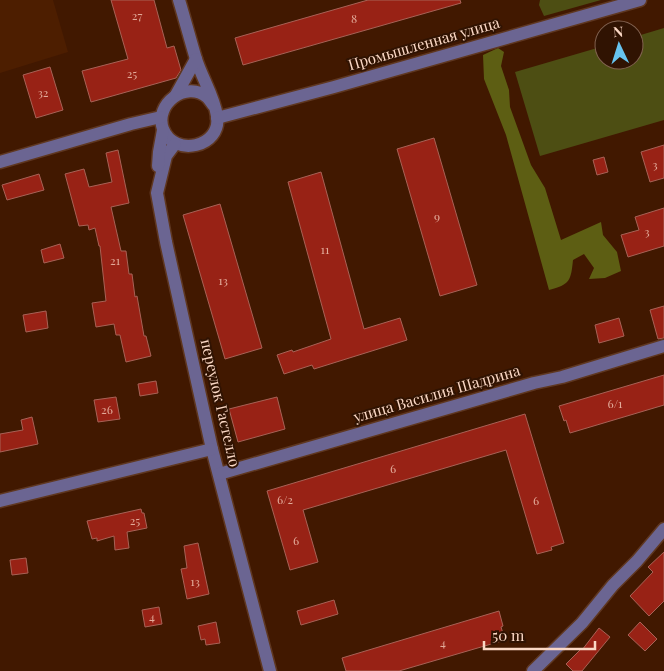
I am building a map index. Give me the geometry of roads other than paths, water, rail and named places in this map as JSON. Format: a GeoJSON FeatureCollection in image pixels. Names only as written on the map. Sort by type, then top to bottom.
{"type":"FeatureCollection","features":[{"type":"Feature","properties":{"kind":"street"},"geometry":{"type":"LineString","coordinates":[[162,124],[175,144],[185,146],[198,146],[208,140],[215,129],[216,112],[196,59],[179,0]]}},
{"type":"Feature","properties":{"kind":"street","name":"Промышленная улица"},"geometry":{"type":"LineString","coordinates":[[216,112],[334,87],[640,0]]}},
{"type":"Feature","properties":{"kind":"street"},"geometry":{"type":"LineString","coordinates":[[157,193],[159,152],[166,104],[176,95],[196,59]]}},
{"type":"Feature","properties":{"kind":"street"},"geometry":{"type":"LineString","coordinates":[[176,95],[186,91],[197,92],[207,97],[216,112]]}},
{"type":"Feature","properties":{"kind":"street"},"geometry":{"type":"LineString","coordinates":[[0,162],[131,124],[162,124]]}},
{"type":"Feature","properties":{"kind":"street","name":"переулок Гастелло"},"geometry":{"type":"LineString","coordinates":[[175,144],[166,156],[157,193],[212,450],[270,671]]}},
{"type":"Feature","properties":{"kind":"street","name":"улица Василия Шадрина"},"geometry":{"type":"LineString","coordinates":[[219,474],[534,383],[562,377],[664,346]]}},
{"type":"Feature","properties":{"kind":"street"},"geometry":{"type":"LineString","coordinates":[[0,501],[212,450]]}},
{"type":"Feature","properties":{"kind":"street"},"geometry":{"type":"LineString","coordinates":[[533,671],[582,623],[613,585],[664,529]]}}]}
